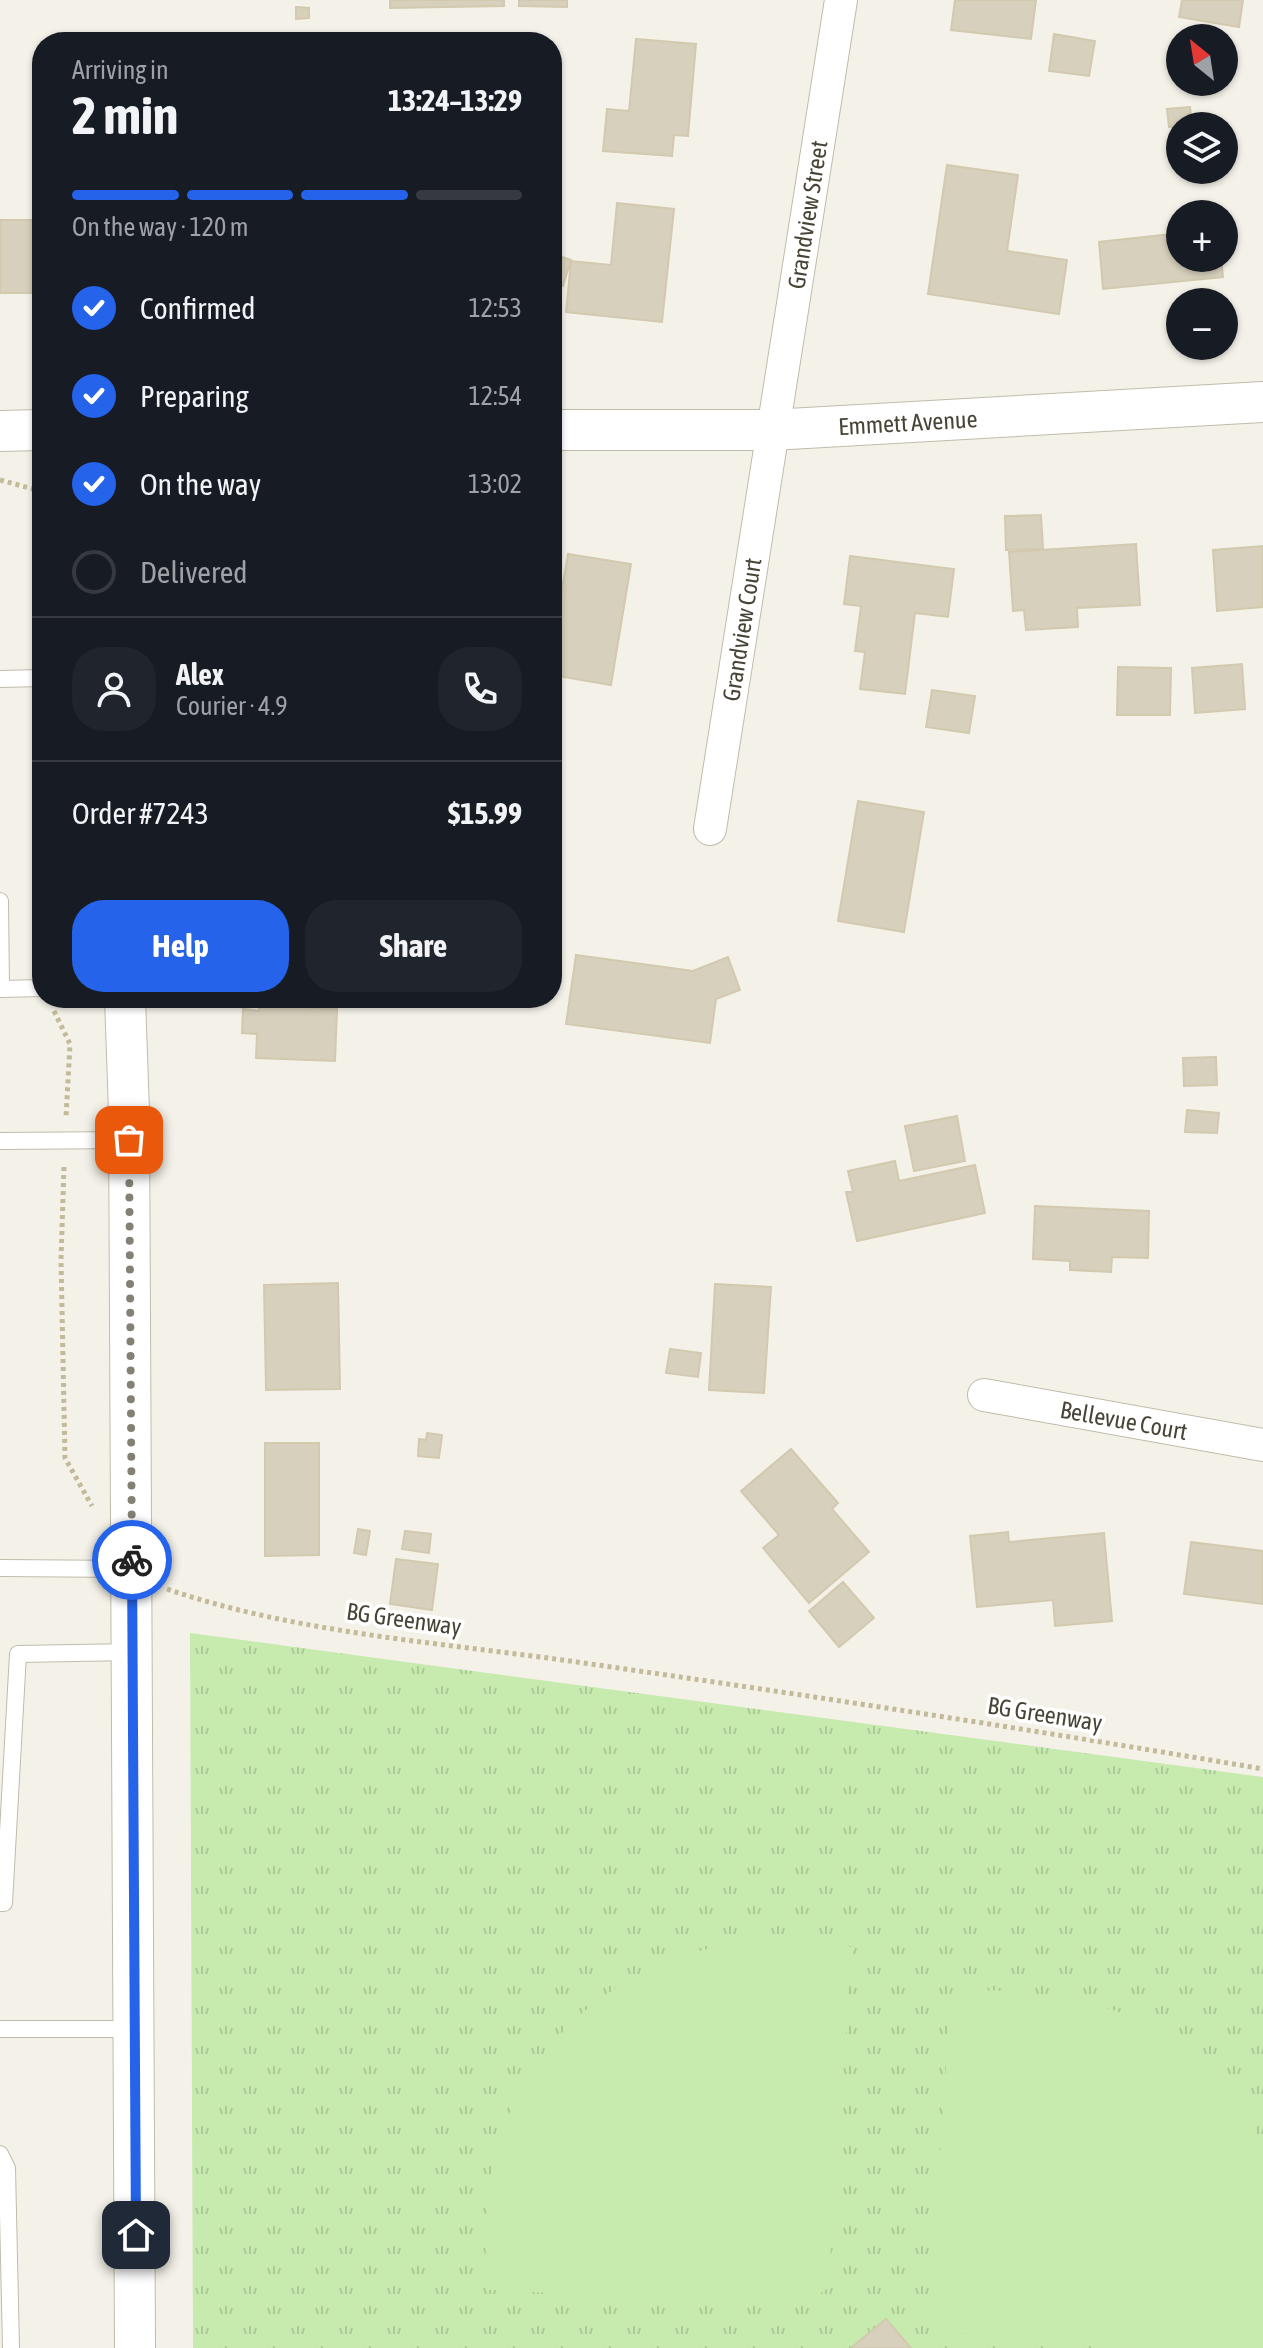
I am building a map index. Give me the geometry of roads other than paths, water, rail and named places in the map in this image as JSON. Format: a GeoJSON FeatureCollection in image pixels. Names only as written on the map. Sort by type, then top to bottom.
{"type":"FeatureCollection","features":[{"type":"Feature","properties":{"kind":"street","name":"Grandview Street"},"geometry":{"type":"LineString","coordinates":[[771,430],[841,0]]}},
{"type":"Feature","properties":{"kind":"street","name":"Emmett Avenue"},"geometry":{"type":"LineString","coordinates":[[562,430],[771,430],[1263,402]]}},
{"type":"Feature","properties":{"kind":"street"},"geometry":{"type":"LineString","coordinates":[[0,431],[32,430]]}},
{"type":"Feature","properties":{"kind":"street","name":"Grandview Court"},"geometry":{"type":"LineString","coordinates":[[710,829],[739,662],[771,430]]}},
{"type":"Feature","properties":{"kind":"street"},"geometry":{"type":"LineString","coordinates":[[125,1008],[129,1140],[135,2348]]}},
{"type":"Feature","properties":{"kind":"street","name":"Bellevue Court"},"geometry":{"type":"LineString","coordinates":[[984,1395],[1263,1445]]}},
{"type":"Feature","properties":{"kind":"lane"},"geometry":{"type":"LineString","coordinates":[[0,679],[32,678]]}},
{"type":"Feature","properties":{"kind":"lane"},"geometry":{"type":"LineString","coordinates":[[0,901],[1,989],[32,988]]}},
{"type":"Feature","properties":{"kind":"lane"},"geometry":{"type":"LineString","coordinates":[[0,1141],[129,1140]]}},
{"type":"Feature","properties":{"kind":"lane"},"geometry":{"type":"LineString","coordinates":[[0,1568],[132,1563]]}},
{"type":"Feature","properties":{"kind":"lane"},"geometry":{"type":"LineString","coordinates":[[0,1903],[4,1903],[18,1654],[132,1652]]}},
{"type":"Feature","properties":{"kind":"lane"},"geometry":{"type":"LineString","coordinates":[[0,2029],[135,2029]]}},
{"type":"Feature","properties":{"kind":"lane"},"geometry":{"type":"LineString","coordinates":[[0,2154],[7,2168],[11,2348]]}}]}
